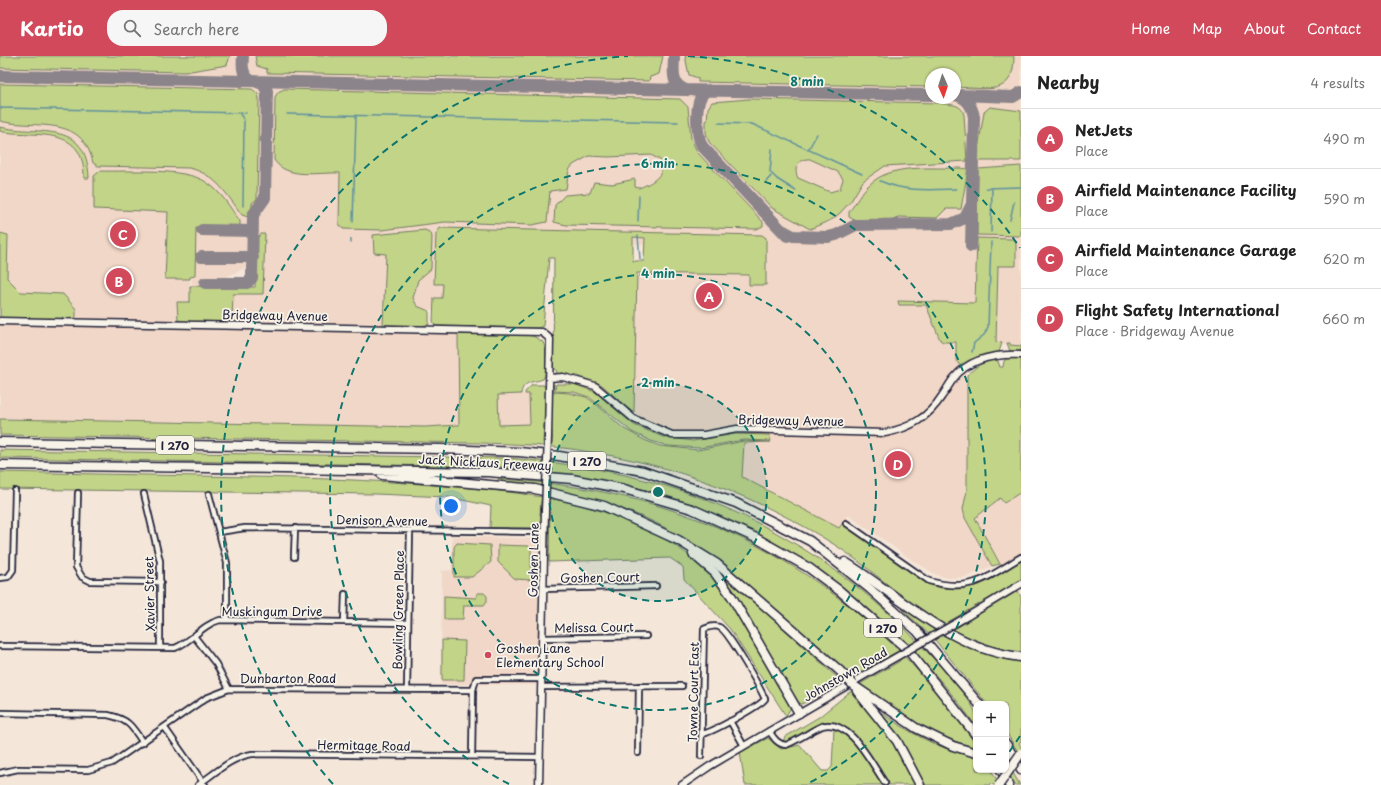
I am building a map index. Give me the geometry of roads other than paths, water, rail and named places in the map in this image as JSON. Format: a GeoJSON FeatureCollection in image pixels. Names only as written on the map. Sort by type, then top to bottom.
{"type":"FeatureCollection","features":[{"type":"Feature","properties":{"kind":"highway","name":"Jack Nicklaus Freeway"},"geometry":{"type":"LineString","coordinates":[[0,442],[433,449],[559,456],[643,471],[736,503],[810,541],[870,589],[917,631],[975,701]]}},
{"type":"Feature","properties":{"kind":"highway","name":"Jack Nicklaus Freeway"},"geometry":{"type":"LineString","coordinates":[[0,465],[488,472],[546,476],[624,489],[692,509],[756,538],[809,568],[840,591],[908,650],[973,731]]}},
{"type":"Feature","properties":{"kind":"highway"},"geometry":{"type":"LineString","coordinates":[[344,470],[535,490],[604,506],[678,540],[717,564],[840,671],[863,695],[896,742],[920,785]]}},
{"type":"Feature","properties":{"kind":"highway"},"geometry":{"type":"LineString","coordinates":[[678,540],[715,572],[732,597],[799,713]]}},
{"type":"Feature","properties":{"kind":"highway"},"geometry":{"type":"LineString","coordinates":[[810,541],[864,574],[923,617],[952,634],[969,642],[1011,656],[1021,657]]}},
{"type":"Feature","properties":{"kind":"highway"},"geometry":{"type":"LineString","coordinates":[[863,695],[916,728],[953,746],[973,752]]}},
{"type":"Feature","properties":{"kind":"highway"},"geometry":{"type":"LineString","coordinates":[[1009,749],[1021,770]]}},
{"type":"Feature","properties":{"kind":"highway"},"geometry":{"type":"LineString","coordinates":[[999,785],[1021,753]]}},
{"type":"Feature","properties":{"kind":"highway"},"geometry":{"type":"LineString","coordinates":[[1009,758],[1021,759]]}},
{"type":"Feature","properties":{"kind":"highway"},"geometry":{"type":"LineString","coordinates":[[1003,773],[1009,785]]}},
{"type":"Feature","properties":{"kind":"street","name":"Bridgeway Avenue"},"geometry":{"type":"LineString","coordinates":[[0,321],[524,331],[542,332],[548,336]]}},
{"type":"Feature","properties":{"kind":"street","name":"Goshen Lane"},"geometry":{"type":"LineString","coordinates":[[539,785],[550,343],[548,336]]}},
{"type":"Feature","properties":{"kind":"street","name":"Bridgeway Avenue"},"geometry":{"type":"LineString","coordinates":[[549,378],[564,377],[595,386],[634,419],[652,428],[672,435],[704,435],[737,429],[885,432],[900,430],[925,417],[934,408],[954,378],[978,361],[993,356],[1021,355]]}},
{"type":"Feature","properties":{"kind":"street"},"geometry":{"type":"LineString","coordinates":[[0,578],[8,576],[12,570],[14,561],[15,491]]}},
{"type":"Feature","properties":{"kind":"street"},"geometry":{"type":"LineString","coordinates":[[78,493],[76,567],[82,577],[90,581],[161,582]]}},
{"type":"Feature","properties":{"kind":"street","name":"Xavier Street"},"geometry":{"type":"LineString","coordinates":[[144,494],[160,561],[160,648]]}},
{"type":"Feature","properties":{"kind":"street"},"geometry":{"type":"LineString","coordinates":[[209,494],[227,563],[226,620]]}},
{"type":"Feature","properties":{"kind":"street"},"geometry":{"type":"LineString","coordinates":[[846,523],[929,581],[942,585],[957,586],[974,583],[1021,557]]}},
{"type":"Feature","properties":{"kind":"street","name":"Denison Avenue"},"geometry":{"type":"LineString","coordinates":[[219,532],[245,528],[545,532]]}},
{"type":"Feature","properties":{"kind":"street"},"geometry":{"type":"LineString","coordinates":[[294,557],[295,528]]}},
{"type":"Feature","properties":{"kind":"street","name":"Bowling Green Place"},"geometry":{"type":"LineString","coordinates":[[407,689],[410,531]]}},
{"type":"Feature","properties":{"kind":"street","name":"Johnstown Road"},"geometry":{"type":"LineString","coordinates":[[682,785],[710,766],[799,713],[1021,584]]}},
{"type":"Feature","properties":{"kind":"street","name":"Goshen Court"},"geometry":{"type":"LineString","coordinates":[[544,589],[656,586]]}},
{"type":"Feature","properties":{"kind":"street"},"geometry":{"type":"LineString","coordinates":[[344,594],[344,622]]}},
{"type":"Feature","properties":{"kind":"street","name":"Muskingum Drive"},"geometry":{"type":"LineString","coordinates":[[0,646],[175,648],[185,644],[203,627],[211,622],[226,620],[408,623]]}},
{"type":"Feature","properties":{"kind":"street","name":"Towne Court East"},"geometry":{"type":"LineString","coordinates":[[701,756],[704,629],[713,626],[723,629],[731,639],[765,699],[760,704],[730,721]]}},
{"type":"Feature","properties":{"kind":"street"},"geometry":{"type":"LineString","coordinates":[[194,636],[216,664],[228,689]]}},
{"type":"Feature","properties":{"kind":"street","name":"Melissa Court"},"geometry":{"type":"LineString","coordinates":[[542,638],[646,636]]}},
{"type":"Feature","properties":{"kind":"street"},"geometry":{"type":"LineString","coordinates":[[472,756],[473,690],[476,679],[541,679]]}},
{"type":"Feature","properties":{"kind":"street"},"geometry":{"type":"LineString","coordinates":[[638,753],[639,686]]}},
{"type":"Feature","properties":{"kind":"street"},"geometry":{"type":"LineString","coordinates":[[541,687],[682,686]]}},
{"type":"Feature","properties":{"kind":"street","name":"Dunbarton Road"},"geometry":{"type":"LineString","coordinates":[[0,773],[18,769],[88,770],[112,763],[165,728],[206,698],[228,689],[473,690]]}},
{"type":"Feature","properties":{"kind":"street"},"geometry":{"type":"LineString","coordinates":[[0,713],[108,715],[122,717],[133,728],[143,743]]}},
{"type":"Feature","properties":{"kind":"street"},"geometry":{"type":"LineString","coordinates":[[702,734],[707,734],[730,721],[744,746]]}},
{"type":"Feature","properties":{"kind":"street"},"geometry":{"type":"LineString","coordinates":[[769,731],[775,740],[780,744],[786,745],[824,726],[833,726],[846,730],[855,739],[885,783]]}},
{"type":"Feature","properties":{"kind":"street"},"geometry":{"type":"LineString","coordinates":[[165,728],[204,783]]}},
{"type":"Feature","properties":{"kind":"street","name":"Hermitage Road"},"geometry":{"type":"LineString","coordinates":[[198,785],[204,783],[242,755],[252,754],[539,757]]}},
{"type":"Feature","properties":{"kind":"waterway"},"geometry":{"type":"LineString","coordinates":[[0,108],[246,113]]}},
{"type":"Feature","properties":{"kind":"waterway"},"geometry":{"type":"LineString","coordinates":[[240,114],[244,120],[243,206]]}},
{"type":"Feature","properties":{"kind":"waterway"},"geometry":{"type":"LineString","coordinates":[[287,114],[678,122]]}},
{"type":"Feature","properties":{"kind":"waterway"},"geometry":{"type":"LineString","coordinates":[[353,222],[356,116]]}},
{"type":"Feature","properties":{"kind":"waterway"},"geometry":{"type":"LineString","coordinates":[[718,123],[752,124],[862,174]]}},
{"type":"Feature","properties":{"kind":"waterway"},"geometry":{"type":"LineString","coordinates":[[808,150],[817,134]]}},
{"type":"Feature","properties":{"kind":"waterway"},"geometry":{"type":"LineString","coordinates":[[772,149],[770,172],[777,179],[796,191]]}},
{"type":"Feature","properties":{"kind":"waterway"},"geometry":{"type":"LineString","coordinates":[[765,183],[771,176]]}},
{"type":"Feature","properties":{"kind":"waterway"},"geometry":{"type":"LineString","coordinates":[[880,181],[908,189],[956,189]]}},
{"type":"Feature","properties":{"kind":"waterway"},"geometry":{"type":"LineString","coordinates":[[986,188],[1021,187]]}},
{"type":"Feature","properties":{"kind":"waterway"},"geometry":{"type":"LineString","coordinates":[[991,232],[992,188]]}},
{"type":"Feature","properties":{"kind":"waterway"},"geometry":{"type":"LineString","coordinates":[[638,221],[639,196]]}},
{"type":"Feature","properties":{"kind":"waterway"},"geometry":{"type":"LineString","coordinates":[[1010,220],[1014,202]]}},
{"type":"Feature","properties":{"kind":"waterway"},"geometry":{"type":"LineString","coordinates":[[638,236],[640,259]]}},
{"type":"Feature","properties":{"kind":"waterway"},"geometry":{"type":"LineString","coordinates":[[972,352],[974,343],[984,335],[988,327],[991,242]]}},
{"type":"Feature","properties":{"kind":"place","name":"Airfield Maintenance Garage"},"geometry":{"type":"Point","coordinates":[123,234]}},
{"type":"Feature","properties":{"kind":"place","name":"Airfield Maintenance Facility"},"geometry":{"type":"Point","coordinates":[119,281]}},
{"type":"Feature","properties":{"kind":"place","name":"NetJets"},"geometry":{"type":"Point","coordinates":[709,296]}},
{"type":"Feature","properties":{"kind":"place","name":"Flight Safety International"},"geometry":{"type":"Point","coordinates":[898,464]}},
{"type":"Feature","properties":{"kind":"place","name":"Goshen Lane Elementary School"},"geometry":{"type":"Point","coordinates":[488,655]}}]}
